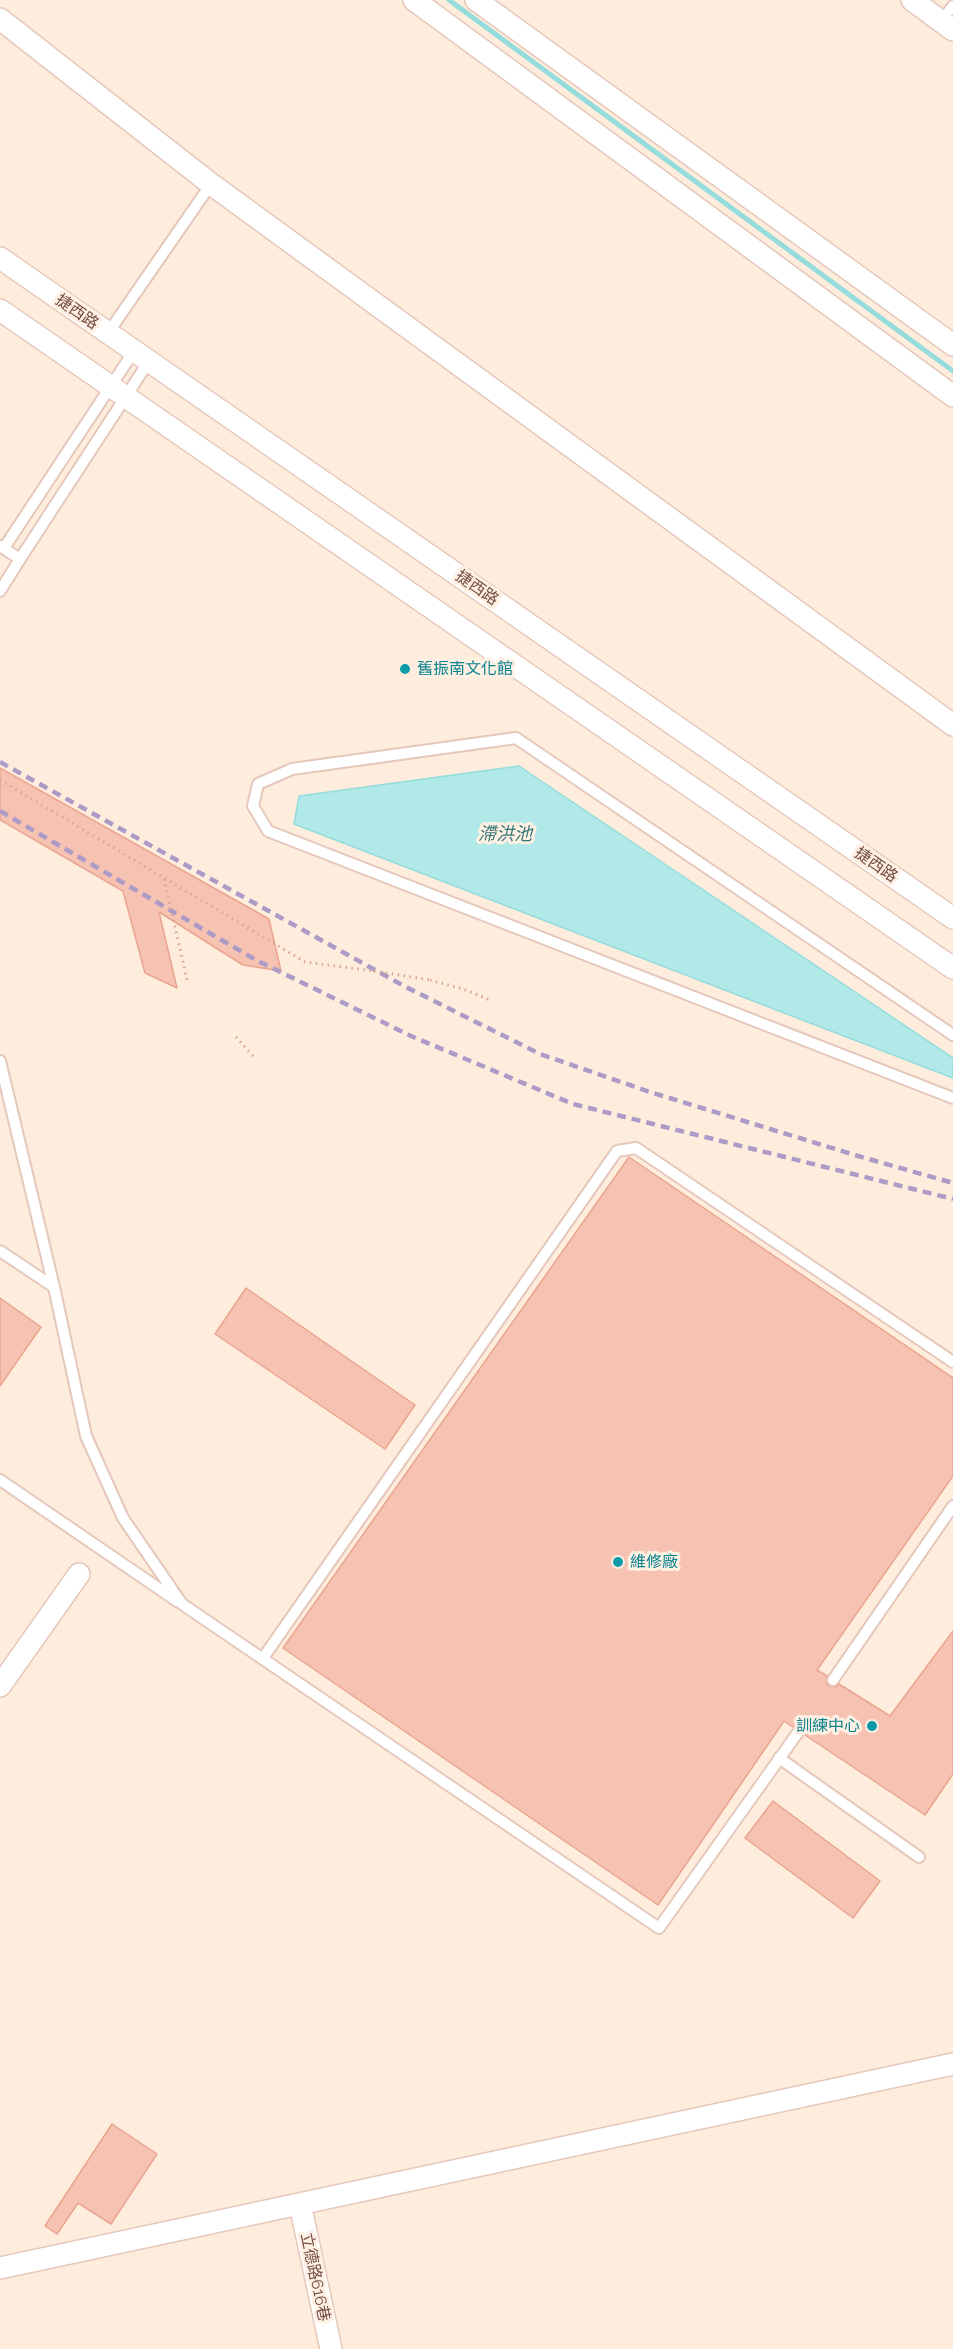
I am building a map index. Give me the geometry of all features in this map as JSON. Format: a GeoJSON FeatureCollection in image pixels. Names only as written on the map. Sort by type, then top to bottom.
{"type":"FeatureCollection","features":[{"type":"Feature","properties":{"kind":"street"},"geometry":{"type":"LineString","coordinates":[[414,0],[953,396]]}},
{"type":"Feature","properties":{"kind":"street"},"geometry":{"type":"LineString","coordinates":[[476,0],[953,345]]}},
{"type":"Feature","properties":{"kind":"street"},"geometry":{"type":"LineString","coordinates":[[912,0],[952,16]]}},
{"type":"Feature","properties":{"kind":"street"},"geometry":{"type":"LineString","coordinates":[[0,19],[211,184],[953,725]]}},
{"type":"Feature","properties":{"kind":"street","name":"捷西路"},"geometry":{"type":"LineString","coordinates":[[0,258],[953,918]]}},
{"type":"Feature","properties":{"kind":"street"},"geometry":{"type":"LineString","coordinates":[[0,310],[953,968]]}},
{"type":"Feature","properties":{"kind":"street"},"geometry":{"type":"LineString","coordinates":[[0,1686],[79,1574]]}},
{"type":"Feature","properties":{"kind":"street"},"geometry":{"type":"LineString","coordinates":[[0,2268],[953,2064]]}},
{"type":"Feature","properties":{"kind":"street","name":"立德路616巷"},"geometry":{"type":"LineString","coordinates":[[300,2204],[331,2349]]}},
{"type":"Feature","properties":{"kind":"lane"},"geometry":{"type":"LineString","coordinates":[[108,333],[211,184]]}},
{"type":"Feature","properties":{"kind":"lane"},"geometry":{"type":"LineString","coordinates":[[0,591],[141,356]]}},
{"type":"Feature","properties":{"kind":"lane"},"geometry":{"type":"LineString","coordinates":[[20,559],[2,547],[119,391],[141,356]]}},
{"type":"Feature","properties":{"kind":"lane"},"geometry":{"type":"LineString","coordinates":[[953,1035],[516,738],[292,769],[258,784],[253,806],[268,831],[953,1098]]}},
{"type":"Feature","properties":{"kind":"lane"},"geometry":{"type":"LineString","coordinates":[[0,1060],[54,1287],[86,1436],[123,1518],[182,1604]]}},
{"type":"Feature","properties":{"kind":"lane"},"geometry":{"type":"LineString","coordinates":[[263,1658],[617,1151],[636,1148],[953,1362]]}},
{"type":"Feature","properties":{"kind":"lane"},"geometry":{"type":"LineString","coordinates":[[0,1251],[54,1287]]}},
{"type":"Feature","properties":{"kind":"lane"},"geometry":{"type":"LineString","coordinates":[[0,1480],[658,1928],[799,1731]]}},
{"type":"Feature","properties":{"kind":"lane"},"geometry":{"type":"LineString","coordinates":[[833,1680],[953,1506]]}},
{"type":"Feature","properties":{"kind":"lane"},"geometry":{"type":"LineString","coordinates":[[779,1758],[919,1857]]}},
{"type":"Feature","properties":{"kind":"path"},"geometry":{"type":"LineString","coordinates":[[0,780],[305,962],[430,980],[463,989],[490,1000]]}},
{"type":"Feature","properties":{"kind":"path"},"geometry":{"type":"LineString","coordinates":[[164,879],[188,984]]}},
{"type":"Feature","properties":{"kind":"path"},"geometry":{"type":"LineString","coordinates":[[236,1038],[253,1056]]}},
{"type":"Feature","properties":{"kind":"water","name":"滯洪池"},"geometry":{"type":"Polygon","coordinates":[[[519,766],[953,1058],[953,1078],[294,824],[299,796],[519,766]]]}},
{"type":"Feature","properties":{"kind":"building"},"geometry":{"type":"Polygon","coordinates":[[[0,768],[269,919],[281,971],[243,965],[159,912],[177,988],[145,973],[123,891],[0,820],[0,768]]]}},
{"type":"Feature","properties":{"kind":"building","name":"維修廠"},"geometry":{"type":"Polygon","coordinates":[[[629,1157],[953,1378],[953,1476],[817,1670],[827,1676],[826,1683],[829,1686],[836,1687],[839,1684],[890,1716],[953,1631],[953,1774],[925,1815],[805,1735],[806,1728],[803,1725],[796,1724],[793,1727],[784,1721],[658,1905],[283,1648],[629,1157]]]}},
{"type":"Feature","properties":{"kind":"building"},"geometry":{"type":"Polygon","coordinates":[[[246,1288],[415,1405],[385,1449],[215,1334],[246,1288]]]}},
{"type":"Feature","properties":{"kind":"building"},"geometry":{"type":"Polygon","coordinates":[[[0,1298],[41,1327],[0,1386],[0,1298]]]}},
{"type":"Feature","properties":{"kind":"building"},"geometry":{"type":"Polygon","coordinates":[[[773,1801],[880,1881],[853,1918],[745,1838],[773,1801]]]}},
{"type":"Feature","properties":{"kind":"building"},"geometry":{"type":"Polygon","coordinates":[[[112,2124],[157,2154],[111,2224],[78,2203],[57,2234],[45,2226],[112,2124]]]}},
{"type":"Feature","properties":{"kind":"waterway"},"geometry":{"type":"LineString","coordinates":[[449,0],[953,371]]}},
{"type":"Feature","properties":{"kind":"railway"},"geometry":{"type":"LineString","coordinates":[[0,762],[404,986],[540,1054],[650,1092],[953,1183]]}},
{"type":"Feature","properties":{"kind":"railway"},"geometry":{"type":"LineString","coordinates":[[0,811],[256,960],[411,1036],[573,1104],[953,1199]]}},
{"type":"Feature","properties":{"kind":"place","name":"舊振南文化館"},"geometry":{"type":"Point","coordinates":[405,669]}},
{"type":"Feature","properties":{"kind":"place","name":"維修廠"},"geometry":{"type":"Point","coordinates":[618,1562]}},
{"type":"Feature","properties":{"kind":"place","name":"訓練中心"},"geometry":{"type":"Point","coordinates":[872,1726]}}]}
